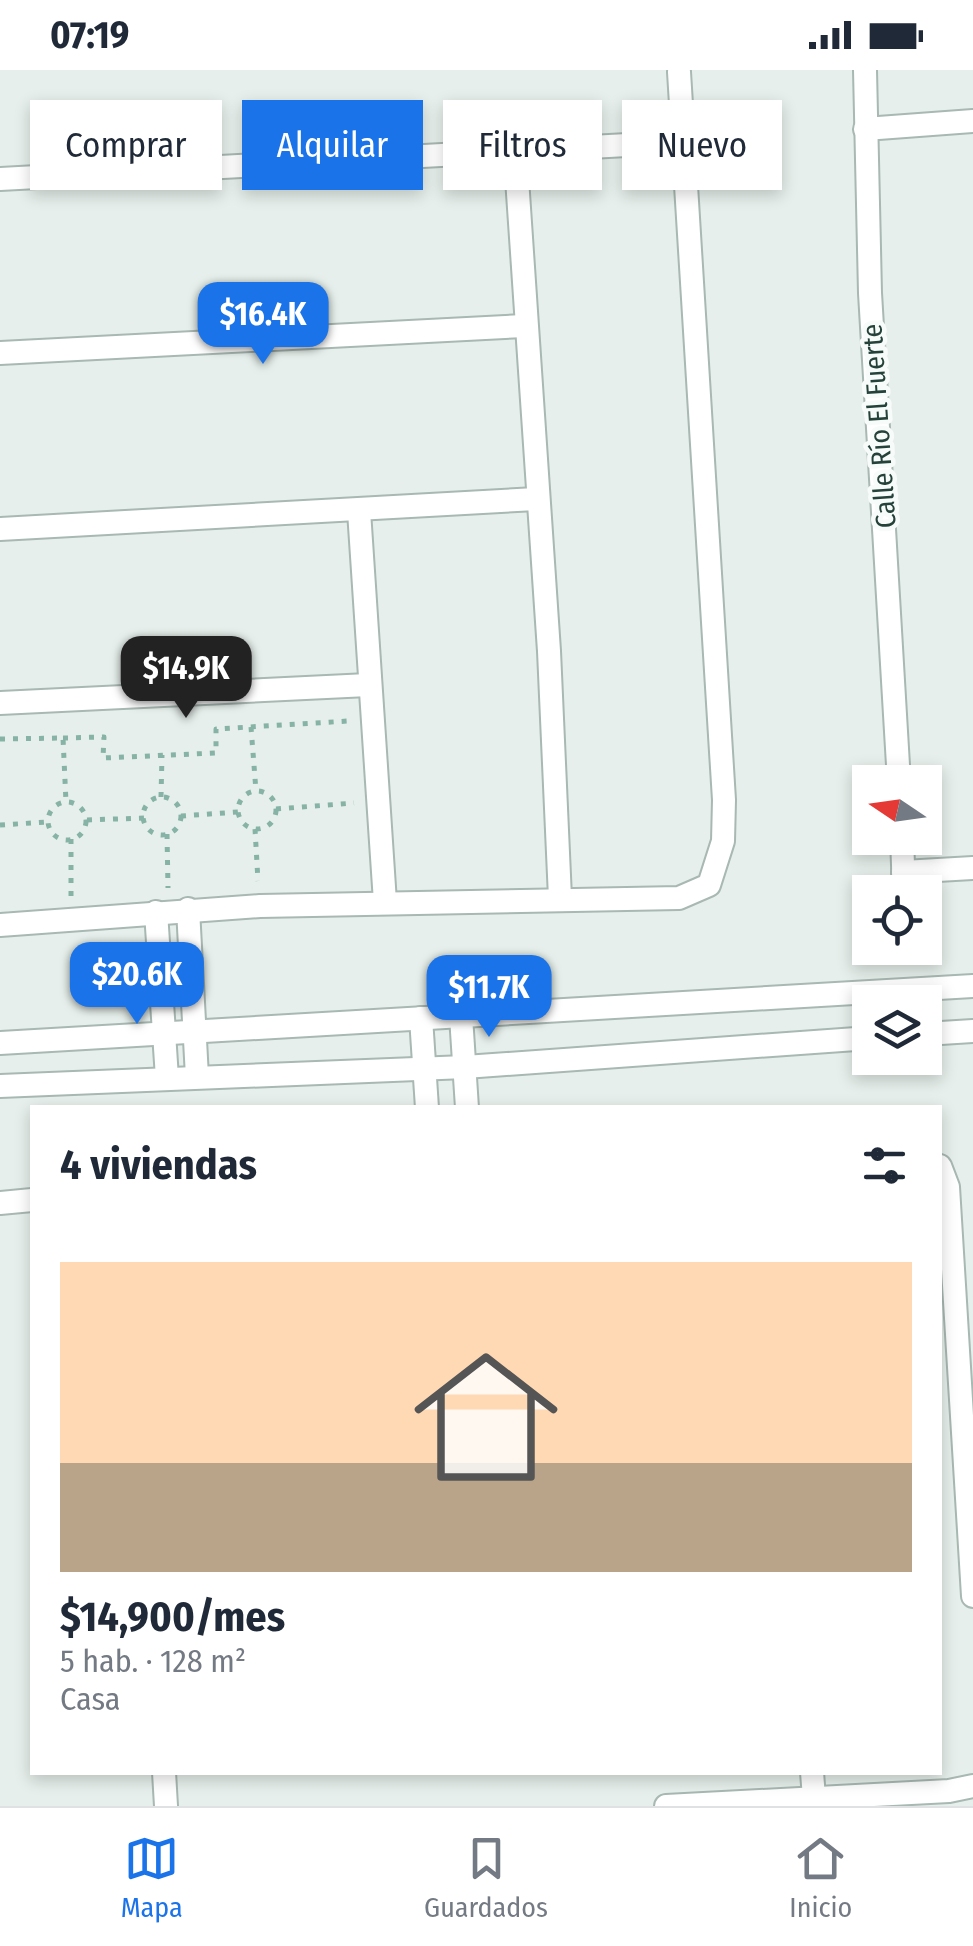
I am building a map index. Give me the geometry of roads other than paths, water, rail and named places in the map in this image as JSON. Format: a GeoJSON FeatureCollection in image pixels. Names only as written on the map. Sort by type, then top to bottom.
{"type":"FeatureCollection","features":[{"type":"Feature","properties":{"kind":"street","name":"Calle Río El Fuerte"},"geometry":{"type":"LineString","coordinates":[[865,70],[898,765]]}},
{"type":"Feature","properties":{"kind":"street"},"geometry":{"type":"LineString","coordinates":[[679,72],[680,100]]}},
{"type":"Feature","properties":{"kind":"street"},"geometry":{"type":"LineString","coordinates":[[865,129],[973,121]]}},
{"type":"Feature","properties":{"kind":"street"},"geometry":{"type":"LineString","coordinates":[[0,179],[443,153]]}},
{"type":"Feature","properties":{"kind":"street"},"geometry":{"type":"LineString","coordinates":[[516,190],[549,651],[560,898]]}},
{"type":"Feature","properties":{"kind":"street"},"geometry":{"type":"LineString","coordinates":[[0,925],[260,906],[692,896],[702,892],[716,875],[723,841],[712,574],[685,190]]}},
{"type":"Feature","properties":{"kind":"street"},"geometry":{"type":"LineString","coordinates":[[0,353],[524,326]]}},
{"type":"Feature","properties":{"kind":"street"},"geometry":{"type":"LineString","coordinates":[[0,529],[536,499]]}},
{"type":"Feature","properties":{"kind":"street"},"geometry":{"type":"LineString","coordinates":[[358,511],[385,902]]}},
{"type":"Feature","properties":{"kind":"street"},"geometry":{"type":"LineString","coordinates":[[0,703],[368,685]]}},
{"type":"Feature","properties":{"kind":"street"},"geometry":{"type":"LineString","coordinates":[[938,875],[973,868]]}},
{"type":"Feature","properties":{"kind":"street"},"geometry":{"type":"LineString","coordinates":[[171,911],[195,1028],[198,1077]]}},
{"type":"Feature","properties":{"kind":"street"},"geometry":{"type":"LineString","coordinates":[[167,1078],[164,1030],[171,911]]}},
{"type":"Feature","properties":{"kind":"street"},"geometry":{"type":"LineString","coordinates":[[0,1043],[195,1028],[973,986]]}},
{"type":"Feature","properties":{"kind":"street"},"geometry":{"type":"LineString","coordinates":[[461,1016],[467,1105]]}},
{"type":"Feature","properties":{"kind":"street"},"geometry":{"type":"LineString","coordinates":[[421,1018],[427,1105]]}},
{"type":"Feature","properties":{"kind":"street"},"geometry":{"type":"LineString","coordinates":[[942,1033],[973,1031]]}},
{"type":"Feature","properties":{"kind":"street"},"geometry":{"type":"LineString","coordinates":[[0,1086],[465,1067],[852,1039]]}},
{"type":"Feature","properties":{"kind":"street"},"geometry":{"type":"LineString","coordinates":[[410,1105],[424,1069]]}},
{"type":"Feature","properties":{"kind":"street"},"geometry":{"type":"LineString","coordinates":[[942,1171],[948,1187],[973,1596]]}},
{"type":"Feature","properties":{"kind":"street"},"geometry":{"type":"LineString","coordinates":[[0,1203],[30,1200]]}},
{"type":"Feature","properties":{"kind":"street"},"geometry":{"type":"LineString","coordinates":[[164,1775],[166,1806]]}},
{"type":"Feature","properties":{"kind":"street"},"geometry":{"type":"LineString","coordinates":[[812,1775],[814,1798]]}},
{"type":"Feature","properties":{"kind":"street"},"geometry":{"type":"LineString","coordinates":[[666,1806],[973,1786]]}}]}
